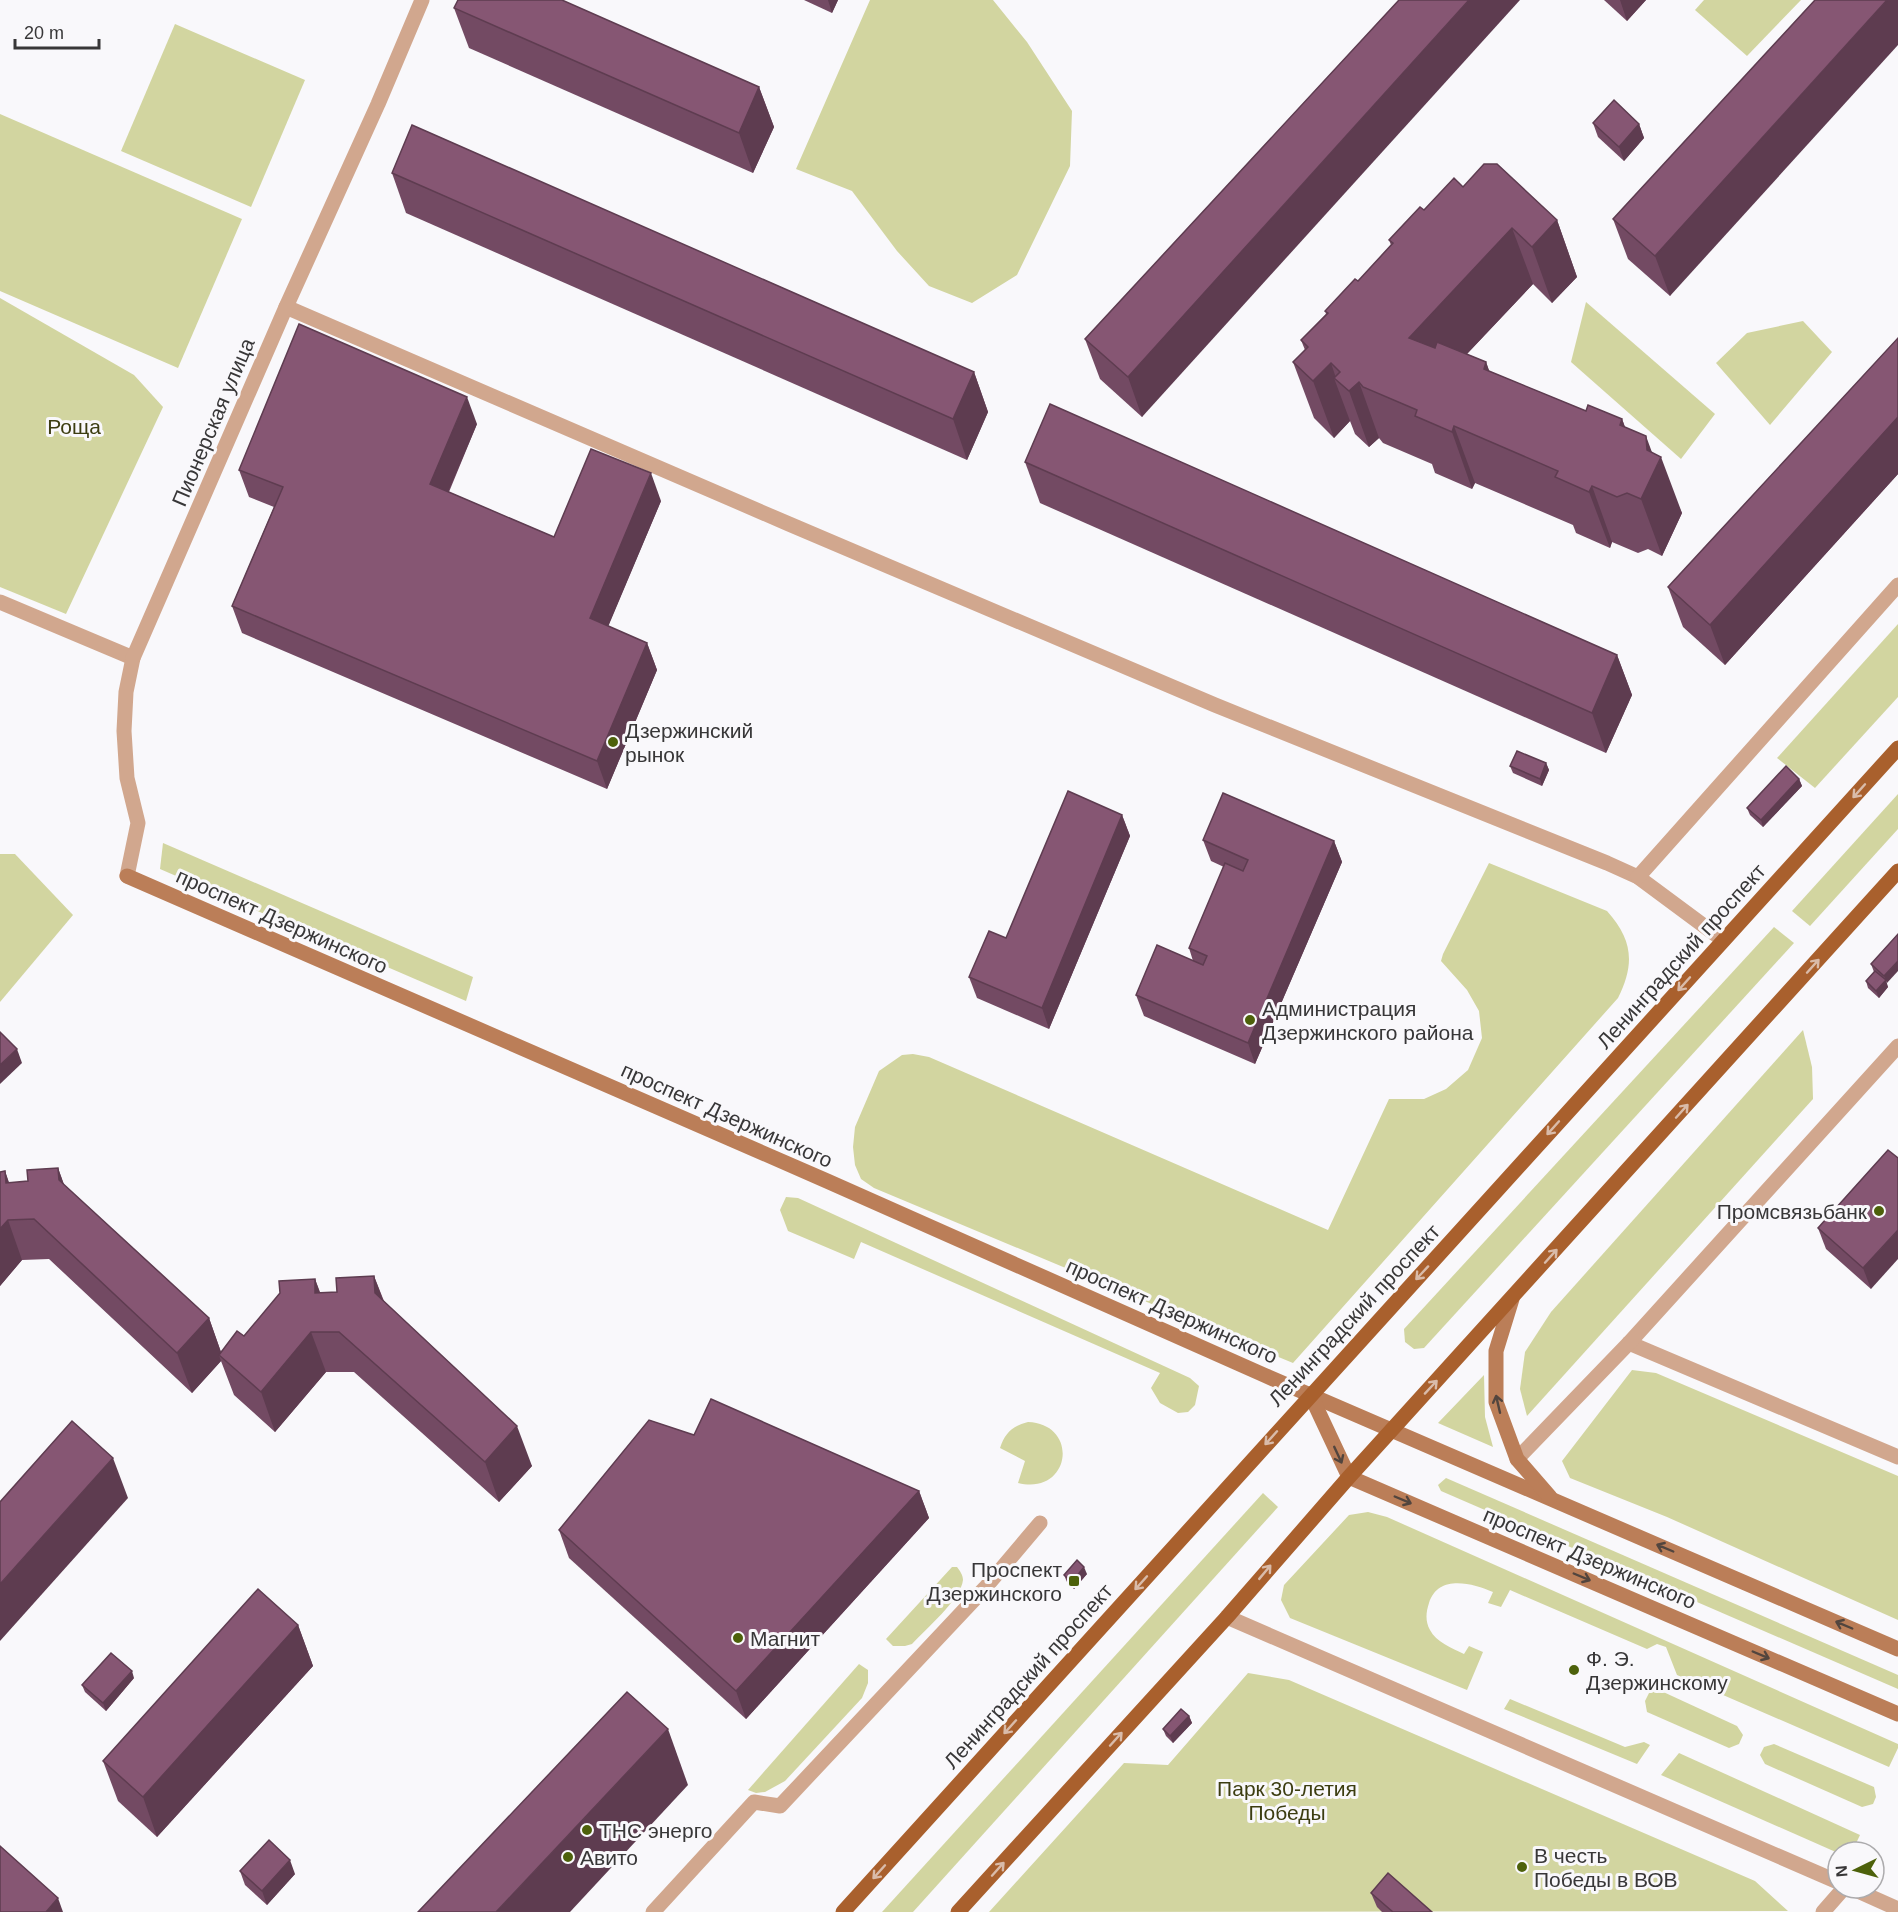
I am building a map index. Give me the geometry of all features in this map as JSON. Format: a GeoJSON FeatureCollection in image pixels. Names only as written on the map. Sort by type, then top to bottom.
{"type":"FeatureCollection","features":[{"type":"Feature","properties":{"kind":"main road","name":"Ленинградский проспект"},"geometry":{"type":"LineString","coordinates":[[843,1912],[1310,1394],[1898,748]]}},
{"type":"Feature","properties":{"kind":"main road"},"geometry":{"type":"LineString","coordinates":[[958,1912],[1227,1617],[1391,1430],[1898,872]]}},
{"type":"Feature","properties":{"kind":"main road","name":"проспект Дзержинского"},"geometry":{"type":"LineString","coordinates":[[127,876],[1391,1430],[1898,1649]]}},
{"type":"Feature","properties":{"kind":"main road"},"geometry":{"type":"LineString","coordinates":[[1512,1299],[1496,1352],[1496,1402],[1517,1459],[1552,1499]]}},
{"type":"Feature","properties":{"kind":"main road"},"geometry":{"type":"LineString","coordinates":[[1310,1394],[1349,1477]]}},
{"type":"Feature","properties":{"kind":"main road","name":"проспект Дзержинского"},"geometry":{"type":"LineString","coordinates":[[1349,1477],[1898,1714]]}},
{"type":"Feature","properties":{"kind":"street","name":"Пионерская улица"},"geometry":{"type":"LineString","coordinates":[[127,876],[138,823],[127,778],[124,730],[126,692],[133,658],[423,0]]}},
{"type":"Feature","properties":{"kind":"street"},"geometry":{"type":"LineString","coordinates":[[286,307],[1182,692],[1638,877],[1723,940]]}},
{"type":"Feature","properties":{"kind":"street"},"geometry":{"type":"LineString","coordinates":[[1638,877],[1898,585]]}},
{"type":"Feature","properties":{"kind":"street"},"geometry":{"type":"LineString","coordinates":[[0,602],[133,658]]}},
{"type":"Feature","properties":{"kind":"street"},"geometry":{"type":"LineString","coordinates":[[1517,1459],[1629,1343],[1898,1046]]}},
{"type":"Feature","properties":{"kind":"street"},"geometry":{"type":"LineString","coordinates":[[1629,1343],[1898,1457]]}},
{"type":"Feature","properties":{"kind":"street"},"geometry":{"type":"LineString","coordinates":[[653,1912],[754,1802],[780,1806],[984,1588],[1040,1522]]}},
{"type":"Feature","properties":{"kind":"street"},"geometry":{"type":"LineString","coordinates":[[1227,1617],[1826,1877]]}},
{"type":"Feature","properties":{"kind":"street"},"geometry":{"type":"LineString","coordinates":[[1823,1912],[1834,1900]]}},
{"type":"Feature","properties":{"kind":"street"},"geometry":{"type":"LineString","coordinates":[[1878,1900],[1898,1909]]}},
{"type":"Feature","properties":{"kind":"green space"},"geometry":{"type":"Polygon","coordinates":[[[870,0],[993,0],[1027,42],[1072,111],[1070,166],[1017,275],[972,303],[929,286],[897,251],[852,191],[796,169],[870,0]]]}},
{"type":"Feature","properties":{"kind":"green space"},"geometry":{"type":"Polygon","coordinates":[[[1704,0],[1801,0],[1747,56],[1695,10],[1704,0]]]}},
{"type":"Feature","properties":{"kind":"green space"},"geometry":{"type":"Polygon","coordinates":[[[175,24],[305,80],[251,207],[121,151],[175,24]]]}},
{"type":"Feature","properties":{"kind":"green space"},"geometry":{"type":"Polygon","coordinates":[[[0,114],[242,219],[178,368],[0,291],[0,114]]]}},
{"type":"Feature","properties":{"kind":"green space","name":"Роща"},"geometry":{"type":"Polygon","coordinates":[[[0,298],[134,375],[163,407],[66,614],[0,587],[0,298]]]}},
{"type":"Feature","properties":{"kind":"green space"},"geometry":{"type":"Polygon","coordinates":[[[1586,302],[1715,414],[1681,459],[1571,362],[1586,302]]]}},
{"type":"Feature","properties":{"kind":"green space"},"geometry":{"type":"Polygon","coordinates":[[[1803,321],[1832,352],[1770,425],[1716,363],[1747,333],[1803,321]]]}},
{"type":"Feature","properties":{"kind":"green space"},"geometry":{"type":"Polygon","coordinates":[[[1898,624],[1898,697],[1815,788],[1777,758],[1898,624]]]}},
{"type":"Feature","properties":{"kind":"green space"},"geometry":{"type":"Polygon","coordinates":[[[1898,794],[1898,829],[1810,926],[1792,911],[1898,794]]]}},
{"type":"Feature","properties":{"kind":"green space"},"geometry":{"type":"Polygon","coordinates":[[[163,843],[473,977],[466,1001],[160,869],[163,843]]]}},
{"type":"Feature","properties":{"kind":"green space"},"geometry":{"type":"Polygon","coordinates":[[[0,854],[15,854],[73,915],[0,1002],[0,854]]]}},
{"type":"Feature","properties":{"kind":"green space"},"geometry":{"type":"Polygon","coordinates":[[[1489,863],[1607,911],[1622,932],[1629,953],[1623,986],[1618,998],[1293,1363],[874,1188],[861,1179],[855,1165],[853,1147],[855,1127],[879,1071],[902,1055],[913,1054],[929,1057],[1328,1230],[1389,1099],[1424,1099],[1446,1089],[1468,1070],[1482,1038],[1479,1011],[1467,990],[1441,961],[1489,863]]]}},
{"type":"Feature","properties":{"kind":"green space"},"geometry":{"type":"Polygon","coordinates":[[[1774,927],[1794,943],[1424,1348],[1414,1349],[1405,1342],[1404,1329],[1774,927]]]}},
{"type":"Feature","properties":{"kind":"green space"},"geometry":{"type":"Polygon","coordinates":[[[1803,1030],[1812,1067],[1813,1099],[1527,1416],[1520,1389],[1525,1352],[1551,1312],[1803,1030]]]}},
{"type":"Feature","properties":{"kind":"green space"},"geometry":{"type":"Polygon","coordinates":[[[786,1197],[798,1198],[1190,1378],[1199,1386],[1195,1405],[1188,1412],[1178,1413],[1160,1403],[1151,1388],[1160,1373],[861,1242],[854,1259],[788,1231],[780,1210],[786,1197]]]}},
{"type":"Feature","properties":{"kind":"green space"},"geometry":{"type":"Polygon","coordinates":[[[1632,1370],[1656,1373],[1898,1476],[1898,1620],[1667,1517],[1570,1478],[1562,1461],[1632,1370]]]}},
{"type":"Feature","properties":{"kind":"green space"},"geometry":{"type":"Polygon","coordinates":[[[1484,1375],[1485,1417],[1493,1447],[1438,1423],[1484,1375]]]}},
{"type":"Feature","properties":{"kind":"green space"},"geometry":{"type":"Polygon","coordinates":[[[1028,1422],[1045,1426],[1056,1434],[1062,1446],[1062,1458],[1058,1470],[1049,1479],[1036,1484],[1018,1483],[1025,1461],[1000,1448],[1010,1431],[1028,1422]]]}},
{"type":"Feature","properties":{"kind":"green space"},"geometry":{"type":"Polygon","coordinates":[[[1446,1478],[1898,1675],[1898,1689],[1441,1491],[1438,1485],[1446,1478]]]}},
{"type":"Feature","properties":{"kind":"green space"},"geometry":{"type":"Polygon","coordinates":[[[1263,1493],[1278,1507],[913,1912],[882,1912],[1263,1493]]]}},
{"type":"Feature","properties":{"kind":"green space"},"geometry":{"type":"Polygon","coordinates":[[[1368,1512],[1387,1517],[1898,1744],[1898,1748],[1889,1767],[1677,1675],[1666,1647],[1657,1644],[1647,1649],[1510,1590],[1501,1607],[1488,1603],[1493,1592],[1466,1584],[1448,1584],[1433,1594],[1429,1603],[1427,1623],[1436,1638],[1464,1654],[1469,1646],[1483,1652],[1467,1690],[1290,1618],[1281,1600],[1284,1585],[1349,1515],[1368,1512]]]}},
{"type":"Feature","properties":{"kind":"green space"},"geometry":{"type":"Polygon","coordinates":[[[952,1567],[957,1567],[963,1580],[956,1596],[912,1644],[893,1646],[886,1639],[952,1567]]]}},
{"type":"Feature","properties":{"kind":"green space"},"geometry":{"type":"Polygon","coordinates":[[[859,1664],[868,1670],[868,1683],[862,1698],[785,1781],[765,1792],[756,1793],[748,1790],[859,1664]]]}},
{"type":"Feature","properties":{"kind":"green space","name":"Парк 30-летия Победы"},"geometry":{"type":"Polygon","coordinates":[[[1248,1673],[1289,1680],[1755,1881],[1788,1911],[989,1912],[1124,1763],[1168,1765],[1248,1673]]]}},
{"type":"Feature","properties":{"kind":"green space"},"geometry":{"type":"Polygon","coordinates":[[[1659,1690],[1737,1726],[1743,1735],[1739,1744],[1729,1748],[1647,1712],[1645,1701],[1649,1693],[1659,1690]]]}},
{"type":"Feature","properties":{"kind":"green space"},"geometry":{"type":"Polygon","coordinates":[[[1510,1699],[1625,1747],[1644,1742],[1650,1745],[1637,1764],[1504,1709],[1510,1699]]]}},
{"type":"Feature","properties":{"kind":"green space"},"geometry":{"type":"Polygon","coordinates":[[[1774,1744],[1874,1787],[1876,1797],[1873,1804],[1862,1807],[1765,1764],[1760,1755],[1764,1747],[1774,1744]]]}},
{"type":"Feature","properties":{"kind":"green space"},"geometry":{"type":"Polygon","coordinates":[[[1679,1753],[1860,1835],[1858,1840],[1826,1840],[1826,1848],[1661,1775],[1679,1753]]]}},
{"type":"Feature","properties":{"kind":"building"},"geometry":{"type":"Polygon","coordinates":[[[458,0],[562,0],[759,87],[739,133],[454,8],[458,0]]]}},
{"type":"Feature","properties":{"kind":"building"},"geometry":{"type":"Polygon","coordinates":[[[1399,0],[1469,0],[1128,377],[1085,339],[1399,0]]]}},
{"type":"Feature","properties":{"kind":"building"},"geometry":{"type":"Polygon","coordinates":[[[1815,0],[1887,0],[1655,256],[1613,219],[1815,0]]]}},
{"type":"Feature","properties":{"kind":"building"},"geometry":{"type":"Polygon","coordinates":[[[1614,100],[1639,124],[1619,147],[1593,123],[1614,100]]]}},
{"type":"Feature","properties":{"kind":"building"},"geometry":{"type":"Polygon","coordinates":[[[412,125],[974,372],[953,419],[392,173],[412,125]]]}},
{"type":"Feature","properties":{"kind":"building"},"geometry":{"type":"Polygon","coordinates":[[[1484,164],[1497,164],[1557,220],[1532,247],[1512,228],[1409,338],[1435,348],[1437,342],[1486,362],[1484,369],[1586,411],[1588,405],[1622,419],[1620,425],[1646,436],[1647,450],[1661,457],[1641,499],[1627,493],[1617,497],[1592,486],[1589,492],[1555,477],[1558,471],[1454,426],[1452,432],[1415,416],[1417,410],[1363,387],[1359,382],[1349,391],[1334,378],[1340,372],[1331,363],[1313,381],[1293,362],[1308,347],[1301,340],[1328,313],[1325,311],[1355,279],[1358,281],[1393,243],[1389,240],[1420,207],[1424,210],[1454,178],[1463,187],[1484,164]]]}},
{"type":"Feature","properties":{"kind":"building"},"geometry":{"type":"Polygon","coordinates":[[[299,324],[467,397],[430,484],[554,537],[591,449],[651,473],[590,618],[647,643],[597,761],[232,606],[283,487],[239,470],[299,324]]]}},
{"type":"Feature","properties":{"kind":"building"},"geometry":{"type":"Polygon","coordinates":[[[1898,338],[1898,417],[1710,625],[1668,587],[1898,338]]]}},
{"type":"Feature","properties":{"kind":"building"},"geometry":{"type":"Polygon","coordinates":[[[1050,404],[1617,655],[1592,713],[1025,462],[1050,404]]]}},
{"type":"Feature","properties":{"kind":"building"},"geometry":{"type":"Polygon","coordinates":[[[1517,751],[1546,763],[1540,779],[1510,766],[1517,751]]]}},
{"type":"Feature","properties":{"kind":"building"},"geometry":{"type":"Polygon","coordinates":[[[1786,766],[1799,779],[1761,820],[1747,808],[1786,766]]]}},
{"type":"Feature","properties":{"kind":"building"},"geometry":{"type":"Polygon","coordinates":[[[1068,791],[1122,815],[1042,1008],[969,977],[989,931],[1006,938],[1068,791]]]}},
{"type":"Feature","properties":{"kind":"building"},"geometry":{"type":"Polygon","coordinates":[[[1223,793],[1334,841],[1248,1043],[1136,995],[1157,945],[1203,965],[1207,956],[1189,948],[1225,863],[1243,871],[1248,860],[1203,840],[1223,793]]]}},
{"type":"Feature","properties":{"kind":"building"},"geometry":{"type":"Polygon","coordinates":[[[1898,934],[1898,961],[1884,976],[1871,964],[1898,934]]]}},
{"type":"Feature","properties":{"kind":"building"},"geometry":{"type":"Polygon","coordinates":[[[1875,971],[1886,980],[1876,991],[1866,981],[1875,971]]]}},
{"type":"Feature","properties":{"kind":"building"},"geometry":{"type":"Polygon","coordinates":[[[0,1032],[17,1049],[0,1065],[0,1032]]]}},
{"type":"Feature","properties":{"kind":"building"},"geometry":{"type":"Polygon","coordinates":[[[1888,1150],[1898,1158],[1898,1230],[1863,1268],[1818,1228],[1888,1150]]]}},
{"type":"Feature","properties":{"kind":"building"},"geometry":{"type":"Polygon","coordinates":[[[58,1168],[59,1180],[209,1318],[177,1353],[34,1219],[8,1220],[0,1229],[0,1172],[5,1171],[6,1183],[28,1181],[27,1170],[58,1168]]]}},
{"type":"Feature","properties":{"kind":"building"},"geometry":{"type":"Polygon","coordinates":[[[374,1276],[375,1293],[517,1426],[485,1462],[339,1332],[311,1332],[261,1392],[219,1355],[237,1331],[244,1336],[280,1293],[279,1281],[315,1279],[315,1293],[337,1292],[336,1278],[374,1276]]]}},
{"type":"Feature","properties":{"kind":"building","name":"Магнит"},"geometry":{"type":"Polygon","coordinates":[[[711,1399],[919,1491],[736,1691],[559,1530],[649,1420],[694,1435],[711,1399]]]}},
{"type":"Feature","properties":{"kind":"building"},"geometry":{"type":"Polygon","coordinates":[[[72,1421],[113,1458],[0,1584],[0,1502],[72,1421]]]}},
{"type":"Feature","properties":{"kind":"building"},"geometry":{"type":"Polygon","coordinates":[[[1077,1560],[1084,1567],[1072,1582],[1064,1575],[1077,1560]]]}},
{"type":"Feature","properties":{"kind":"building"},"geometry":{"type":"Polygon","coordinates":[[[258,1589],[298,1625],[143,1797],[103,1761],[258,1589]]]}},
{"type":"Feature","properties":{"kind":"building"},"geometry":{"type":"Polygon","coordinates":[[[111,1653],[132,1671],[103,1703],[82,1685],[111,1653]]]}},
{"type":"Feature","properties":{"kind":"building"},"geometry":{"type":"Polygon","coordinates":[[[627,1692],[668,1729],[496,1912],[418,1912],[627,1692]]]}},
{"type":"Feature","properties":{"kind":"building"},"geometry":{"type":"Polygon","coordinates":[[[1181,1709],[1189,1716],[1170,1736],[1163,1729],[1181,1709]]]}},
{"type":"Feature","properties":{"kind":"building"},"geometry":{"type":"Polygon","coordinates":[[[269,1840],[290,1860],[262,1891],[240,1871],[269,1840]]]}},
{"type":"Feature","properties":{"kind":"building"},"geometry":{"type":"Polygon","coordinates":[[[0,1846],[58,1898],[46,1912],[0,1912],[0,1846]]]}},
{"type":"Feature","properties":{"kind":"building"},"geometry":{"type":"Polygon","coordinates":[[[1388,1873],[1432,1912],[1393,1912],[1371,1893],[1388,1873]]]}},
{"type":"Feature","properties":{"kind":"place","name":"Дзержинский рынок"},"geometry":{"type":"Point","coordinates":[613,742]}},
{"type":"Feature","properties":{"kind":"place","name":"Администрация Дзержинского района"},"geometry":{"type":"Point","coordinates":[1250,1020]}},
{"type":"Feature","properties":{"kind":"place","name":"Промсвязьбанк"},"geometry":{"type":"Point","coordinates":[1879,1211]}},
{"type":"Feature","properties":{"kind":"place","name":"Проспект Дзержинского"},"geometry":{"type":"Point","coordinates":[1074,1581]}},
{"type":"Feature","properties":{"kind":"place","name":"Магнит"},"geometry":{"type":"Point","coordinates":[738,1638]}},
{"type":"Feature","properties":{"kind":"place","name":"Ф. Э. Дзержинскому"},"geometry":{"type":"Point","coordinates":[1574,1670]}},
{"type":"Feature","properties":{"kind":"place","name":"ТНС энерго"},"geometry":{"type":"Point","coordinates":[587,1830]}},
{"type":"Feature","properties":{"kind":"place","name":"Авито"},"geometry":{"type":"Point","coordinates":[568,1857]}},
{"type":"Feature","properties":{"kind":"place","name":"В честь Победы в ВОВ"},"geometry":{"type":"Point","coordinates":[1522,1867]}}]}
